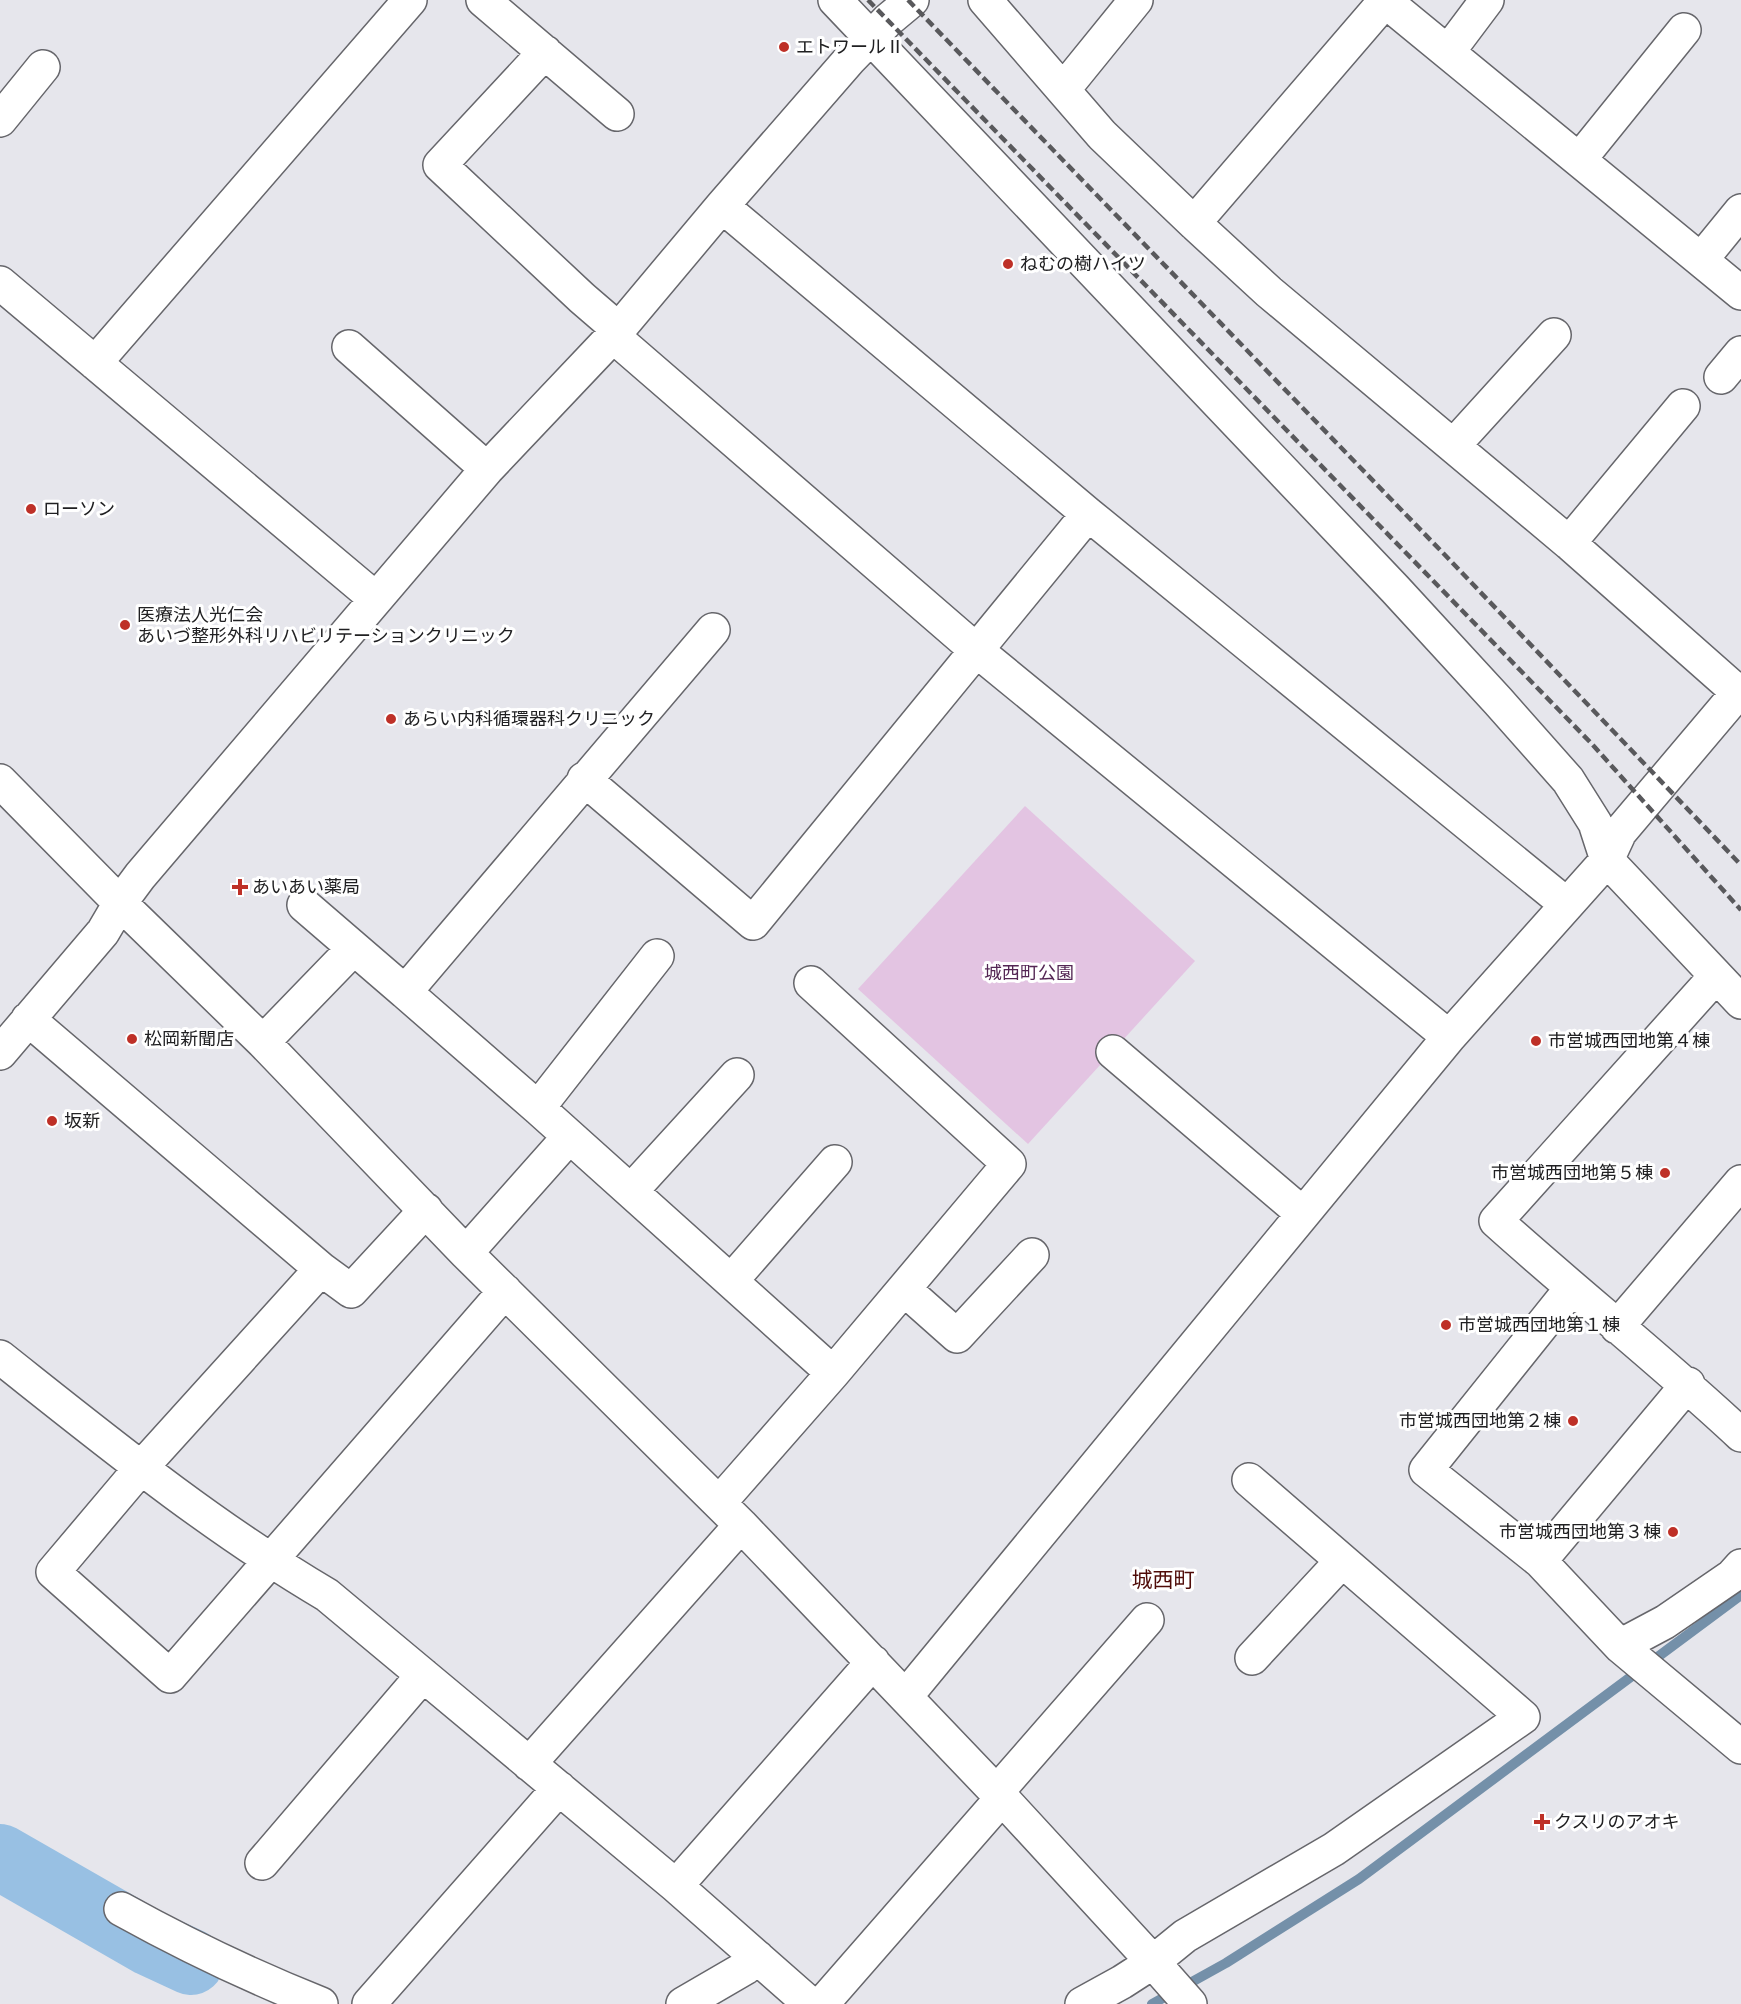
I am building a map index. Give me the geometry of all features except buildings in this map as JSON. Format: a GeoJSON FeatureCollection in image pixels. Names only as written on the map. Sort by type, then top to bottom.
{"type":"FeatureCollection","features":[{"type":"Feature","properties":{"kind":"street"},"geometry":{"type":"LineString","coordinates":[[95,363],[410,0]]}},
{"type":"Feature","properties":{"kind":"street"},"geometry":{"type":"LineString","coordinates":[[483,0],[617,114]]}},
{"type":"Feature","properties":{"kind":"street"},"geometry":{"type":"LineString","coordinates":[[835,0],[1395,589],[1498,701],[1568,780],[1594,824],[1607,860],[1741,1002]]}},
{"type":"Feature","properties":{"kind":"street"},"geometry":{"type":"LineString","coordinates":[[0,1053],[103,932],[120,903],[140,876],[487,469],[616,333],[722,206],[871,37],[912,0]]}},
{"type":"Feature","properties":{"kind":"street"},"geometry":{"type":"LineString","coordinates":[[906,1696],[1449,1037],[1607,860],[1620,832],[1740,692],[1454,445],[1269,292],[1102,135],[985,0]]}},
{"type":"Feature","properties":{"kind":"street"},"geometry":{"type":"LineString","coordinates":[[1064,90],[1136,0]]}},
{"type":"Feature","properties":{"kind":"street"},"geometry":{"type":"LineString","coordinates":[[1194,223],[1385,0],[1741,293]]}},
{"type":"Feature","properties":{"kind":"street"},"geometry":{"type":"LineString","coordinates":[[1448,51],[1487,0]]}},
{"type":"Feature","properties":{"kind":"street"},"geometry":{"type":"LineString","coordinates":[[1579,160],[1684,30]]}},
{"type":"Feature","properties":{"kind":"street"},"geometry":{"type":"LineString","coordinates":[[545,52],[440,165],[582,298],[616,333],[976,650],[1449,1037]]}},
{"type":"Feature","properties":{"kind":"street"},"geometry":{"type":"LineString","coordinates":[[0,120],[43,67]]}},
{"type":"Feature","properties":{"kind":"street"},"geometry":{"type":"LineString","coordinates":[[722,206],[1088,514],[1566,904]]}},
{"type":"Feature","properties":{"kind":"street"},"geometry":{"type":"LineString","coordinates":[[1701,260],[1741,211]]}},
{"type":"Feature","properties":{"kind":"street"},"geometry":{"type":"LineString","coordinates":[[0,283],[376,599]]}},
{"type":"Feature","properties":{"kind":"street"},"geometry":{"type":"LineString","coordinates":[[1454,445],[1554,335]]}},
{"type":"Feature","properties":{"kind":"street"},"geometry":{"type":"LineString","coordinates":[[349,347],[487,469]]}},
{"type":"Feature","properties":{"kind":"street"},"geometry":{"type":"LineString","coordinates":[[1569,543],[1683,406]]}},
{"type":"Feature","properties":{"kind":"street"},"geometry":{"type":"LineString","coordinates":[[584,779],[753,923],[1088,514]]}},
{"type":"Feature","properties":{"kind":"street"},"geometry":{"type":"LineString","coordinates":[[405,992],[713,630]]}},
{"type":"Feature","properties":{"kind":"street"},"geometry":{"type":"LineString","coordinates":[[0,781],[120,903],[263,1042],[466,1252],[730,1514],[906,1696],[1189,2003]]}},
{"type":"Feature","properties":{"kind":"street"},"geometry":{"type":"LineString","coordinates":[[304,905],[538,1108],[833,1373]]}},
{"type":"Feature","properties":{"kind":"street"},"geometry":{"type":"LineString","coordinates":[[263,1042],[353,949]]}},
{"type":"Feature","properties":{"kind":"street"},"geometry":{"type":"LineString","coordinates":[[538,1108],[657,956]]}},
{"type":"Feature","properties":{"kind":"street"},"geometry":{"type":"LineString","coordinates":[[1716,976],[1496,1221],[1571,1289],[1688,1384],[1741,1435]]}},
{"type":"Feature","properties":{"kind":"street"},"geometry":{"type":"LineString","coordinates":[[529,1764],[730,1514],[833,1373],[1009,1164],[811,983]]}},
{"type":"Feature","properties":{"kind":"street"},"geometry":{"type":"LineString","coordinates":[[28,1019],[321,1269],[351,1290],[426,1210]]}},
{"type":"Feature","properties":{"kind":"street"},"geometry":{"type":"LineString","coordinates":[[1113,1052],[1303,1215]]}},
{"type":"Feature","properties":{"kind":"street"},"geometry":{"type":"LineString","coordinates":[[631,1191],[737,1075]]}},
{"type":"Feature","properties":{"kind":"street"},"geometry":{"type":"LineString","coordinates":[[466,1252],[569,1137]]}},
{"type":"Feature","properties":{"kind":"street"},"geometry":{"type":"LineString","coordinates":[[731,1281],[835,1162]]}},
{"type":"Feature","properties":{"kind":"street"},"geometry":{"type":"LineString","coordinates":[[1617,1327],[1741,1182]]}},
{"type":"Feature","properties":{"kind":"street"},"geometry":{"type":"LineString","coordinates":[[904,1289],[957,1336],[1032,1255]]}},
{"type":"Feature","properties":{"kind":"street"},"geometry":{"type":"LineString","coordinates":[[321,1269],[140,1469],[53,1572],[170,1676],[505,1291]]}},
{"type":"Feature","properties":{"kind":"street"},"geometry":{"type":"LineString","coordinates":[[1571,1289],[1426,1470],[1540,1562],[1638,1661],[1741,1748]]}},
{"type":"Feature","properties":{"kind":"street"},"geometry":{"type":"LineString","coordinates":[[0,1357],[140,1469],[269,1560],[327,1594],[676,1886],[810,2004]]}},
{"type":"Feature","properties":{"kind":"street"},"geometry":{"type":"LineString","coordinates":[[1540,1562],[1688,1384]]}},
{"type":"Feature","properties":{"kind":"street"},"geometry":{"type":"LineString","coordinates":[[1082,2004],[1122,1983],[1185,1936],[1334,1849],[1523,1717],[1249,1480]]}},
{"type":"Feature","properties":{"kind":"street"},"geometry":{"type":"LineString","coordinates":[[1252,1658],[1342,1561]]}},
{"type":"Feature","properties":{"kind":"street"},"geometry":{"type":"LineString","coordinates":[[1638,1661],[1665,1622],[1732,1576],[1741,1566]]}},
{"type":"Feature","properties":{"kind":"street"},"geometry":{"type":"LineString","coordinates":[[822,2004],[1147,1620]]}},
{"type":"Feature","properties":{"kind":"street"},"geometry":{"type":"LineString","coordinates":[[676,1886],[873,1662]]}},
{"type":"Feature","properties":{"kind":"street"},"geometry":{"type":"LineString","coordinates":[[262,1863],[423,1675]]}},
{"type":"Feature","properties":{"kind":"street"},"geometry":{"type":"LineString","coordinates":[[369,2004],[559,1788]]}},
{"type":"Feature","properties":{"kind":"street"},"geometry":{"type":"LineString","coordinates":[[122,1909],[168,1935],[321,2004]]}},
{"type":"Feature","properties":{"kind":"street"},"geometry":{"type":"LineString","coordinates":[[682,2004],[745,1968],[757,1957]]}},
{"type":"Feature","properties":{"kind":"green space","name":"城西町公園"},"geometry":{"type":"Polygon","coordinates":[[[1025,806],[1195,961],[1028,1144],[858,989],[1025,806]]]}},
{"type":"Feature","properties":{"kind":"waterway"},"geometry":{"type":"LineString","coordinates":[[1152,2004],[1226,1963],[1359,1879],[1741,1595]]}},
{"type":"Feature","properties":{"kind":"waterway"},"geometry":{"type":"LineString","coordinates":[[0,1857],[150,1943],[191,1962]]}},
{"type":"Feature","properties":{"kind":"railway"},"geometry":{"type":"LineString","coordinates":[[868,0],[1591,743],[1741,910]]}},
{"type":"Feature","properties":{"kind":"railway"},"geometry":{"type":"LineString","coordinates":[[908,0],[1741,865]]}},
{"type":"Feature","properties":{"kind":"place","name":"エトワールⅡ"},"geometry":{"type":"Point","coordinates":[784,47]}},
{"type":"Feature","properties":{"kind":"place","name":"ねむの樹ハイツ"},"geometry":{"type":"Point","coordinates":[1008,264]}},
{"type":"Feature","properties":{"kind":"place","name":"ローソン"},"geometry":{"type":"Point","coordinates":[31,509]}},
{"type":"Feature","properties":{"kind":"place","name":"医療法人光仁会 あいづ整形外科リハビリテーションクリニック"},"geometry":{"type":"Point","coordinates":[125,625]}},
{"type":"Feature","properties":{"kind":"place","name":"あらい内科循環器科クリニック"},"geometry":{"type":"Point","coordinates":[391,719]}},
{"type":"Feature","properties":{"kind":"place","name":"あいあい薬局"},"geometry":{"type":"Point","coordinates":[240,887]}},
{"type":"Feature","properties":{"kind":"place","name":"松岡新聞店"},"geometry":{"type":"Point","coordinates":[132,1039]}},
{"type":"Feature","properties":{"kind":"place","name":"市営城西団地第４棟"},"geometry":{"type":"Point","coordinates":[1536,1041]}},
{"type":"Feature","properties":{"kind":"place","name":"坂新"},"geometry":{"type":"Point","coordinates":[52,1121]}},
{"type":"Feature","properties":{"kind":"place","name":"市営城西団地第５棟"},"geometry":{"type":"Point","coordinates":[1665,1173]}},
{"type":"Feature","properties":{"kind":"place","name":"市営城西団地第１棟"},"geometry":{"type":"Point","coordinates":[1446,1325]}},
{"type":"Feature","properties":{"kind":"place","name":"市営城西団地第２棟"},"geometry":{"type":"Point","coordinates":[1573,1421]}},
{"type":"Feature","properties":{"kind":"place","name":"市営城西団地第３棟"},"geometry":{"type":"Point","coordinates":[1673,1532]}},
{"type":"Feature","properties":{"kind":"place","name":"クスリのアオキ"},"geometry":{"type":"Point","coordinates":[1542,1822]}},
{"type":"Feature","properties":{"kind":"district","name":"城西町"},"geometry":{"type":"Point","coordinates":[1163,1579]}}]}
